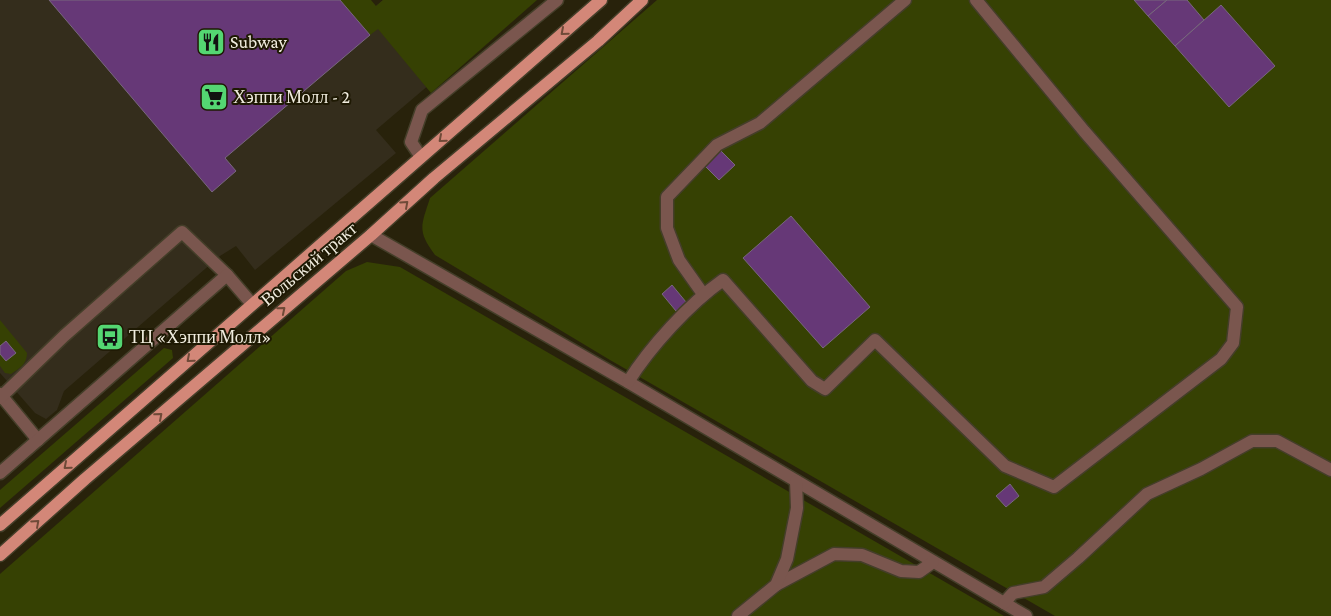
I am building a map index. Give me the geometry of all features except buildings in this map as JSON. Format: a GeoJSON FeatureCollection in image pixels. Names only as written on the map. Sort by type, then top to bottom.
{"type":"FeatureCollection","features":[{"type":"Feature","properties":{"kind":"main road","name":"Вольский тракт"},"geometry":{"type":"LineString","coordinates":[[0,525],[601,0]]}},
{"type":"Feature","properties":{"kind":"main road","name":"Вольский тракт"},"geometry":{"type":"LineString","coordinates":[[0,555],[85,479],[371,235],[434,178],[598,41],[642,0]]}},
{"type":"Feature","properties":{"kind":"street"},"geometry":{"type":"LineString","coordinates":[[421,157],[411,142],[422,110],[557,0]]}},
{"type":"Feature","properties":{"kind":"street"},"geometry":{"type":"LineString","coordinates":[[703,294],[679,260],[667,228],[668,197],[717,145],[760,123],[905,0]]}},
{"type":"Feature","properties":{"kind":"street"},"geometry":{"type":"LineString","coordinates":[[628,382],[640,362],[703,294],[723,280],[812,381],[825,389],[875,340],[1005,466],[1054,487],[1221,359],[1233,343],[1237,307],[1084,131],[976,0]]}},
{"type":"Feature","properties":{"kind":"street"},"geometry":{"type":"LineString","coordinates":[[38,440],[1,396],[64,336],[182,232],[226,275],[252,304]]}},
{"type":"Feature","properties":{"kind":"street"},"geometry":{"type":"LineString","coordinates":[[371,235],[628,382],[1026,616]]}},
{"type":"Feature","properties":{"kind":"street"},"geometry":{"type":"LineString","coordinates":[[0,472],[226,275]]}},
{"type":"Feature","properties":{"kind":"street"},"geometry":{"type":"LineString","coordinates":[[1004,603],[1013,593],[1044,587],[1147,494],[1201,469],[1252,441],[1277,441],[1331,470]]}},
{"type":"Feature","properties":{"kind":"street"},"geometry":{"type":"LineString","coordinates":[[776,585],[787,559],[798,508],[796,481]]}},
{"type":"Feature","properties":{"kind":"street"},"geometry":{"type":"LineString","coordinates":[[738,616],[776,585],[834,554],[862,555],[901,571],[919,572],[933,562]]}},
{"type":"Feature","properties":{"kind":"shaded area"},"geometry":{"type":"Polygon","coordinates":[[[0,0],[340,0],[358,21],[383,0],[450,67],[376,130],[396,153],[255,270],[236,246],[220,256],[64,391],[57,410],[46,419],[35,413],[0,373],[0,0]]]}},
{"type":"Feature","properties":{"kind":"green space"},"geometry":{"type":"Polygon","coordinates":[[[340,0],[371,0],[376,6],[383,0],[537,0],[431,93],[378,29],[370,35],[340,0]]]}},
{"type":"Feature","properties":{"kind":"green space"},"geometry":{"type":"Polygon","coordinates":[[[657,0],[1331,0],[1331,616],[1055,616],[610,360],[435,255],[425,240],[422,228],[430,198],[657,0]]]}},
{"type":"Feature","properties":{"kind":"green space"},"geometry":{"type":"Polygon","coordinates":[[[367,262],[400,267],[1004,616],[0,616],[0,574],[346,271],[367,262]]]}},
{"type":"Feature","properties":{"kind":"green space"},"geometry":{"type":"Polygon","coordinates":[[[0,320],[27,353],[24,363],[11,374],[5,373],[0,366],[0,320]]]}},
{"type":"Feature","properties":{"kind":"green space"},"geometry":{"type":"Polygon","coordinates":[[[164,348],[172,350],[173,358],[0,508],[0,490],[164,348]]]}},
{"type":"Feature","properties":{"kind":"place","name":"Subway"},"geometry":{"type":"Point","coordinates":[211,42]}},
{"type":"Feature","properties":{"kind":"place","name":"Хэппи Молл - 2"},"geometry":{"type":"Point","coordinates":[214,97]}},
{"type":"Feature","properties":{"kind":"place","name":"ТЦ «Хэппи Молл»"},"geometry":{"type":"Point","coordinates":[110,337]}}]}
